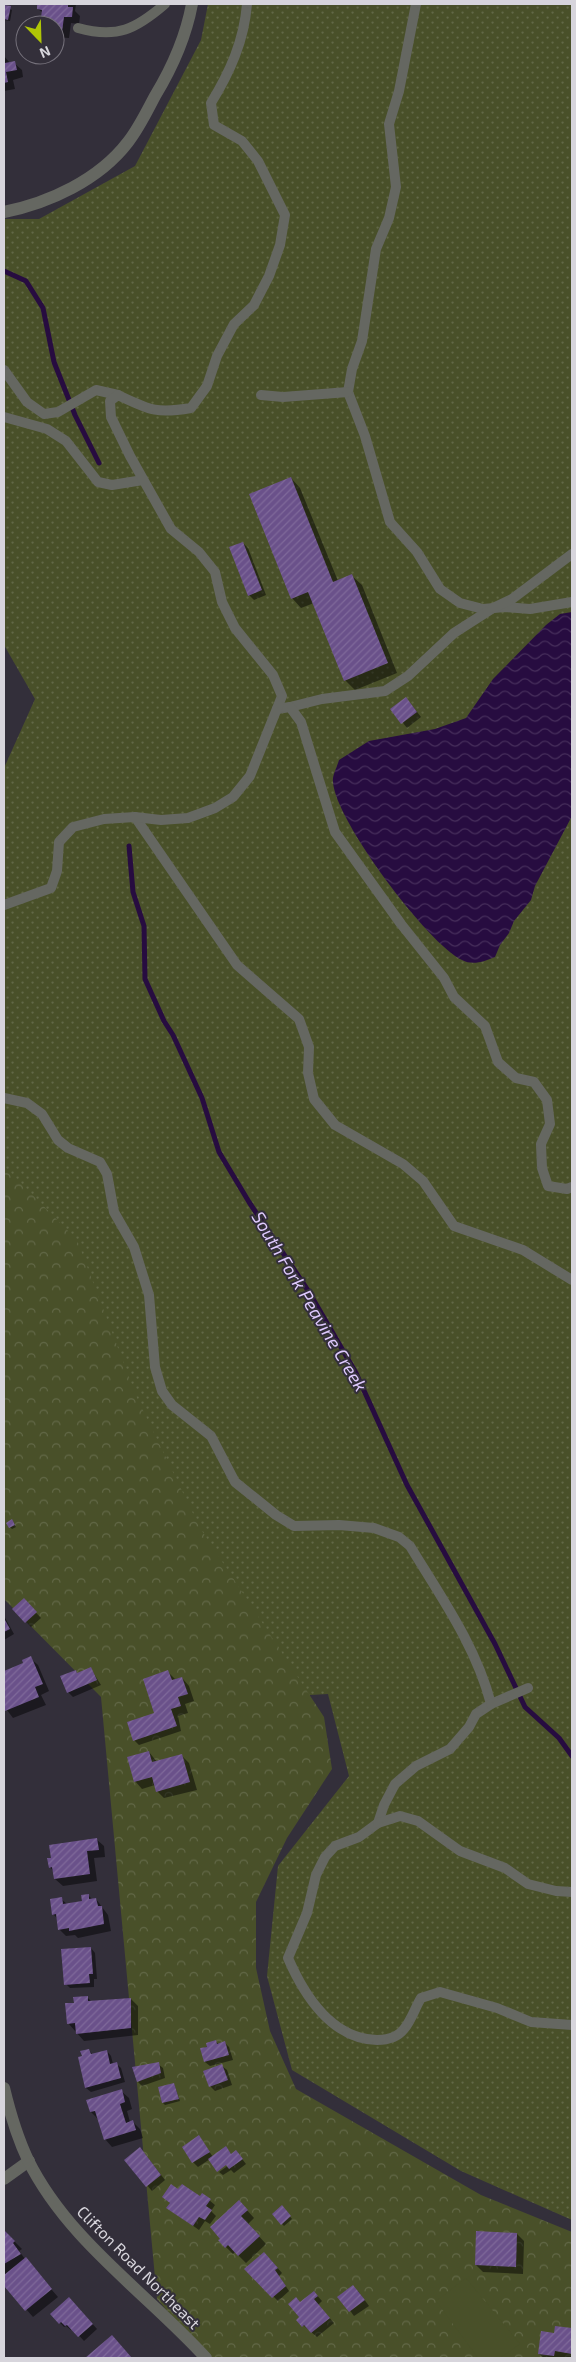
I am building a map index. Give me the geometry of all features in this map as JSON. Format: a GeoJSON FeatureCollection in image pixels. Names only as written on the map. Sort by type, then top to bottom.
{"type":"FeatureCollection","features":[{"type":"Feature","properties":{"kind":"street"},"geometry":{"type":"LineString","coordinates":[[4,212],[30,207],[68,192],[110,160],[128,142],[171,69],[192,4]]}},
{"type":"Feature","properties":{"kind":"street","name":"Clifton Road Northeast"},"geometry":{"type":"LineString","coordinates":[[4,2088],[18,2138],[29,2161],[56,2204],[79,2233],[206,2358]]}},
{"type":"Feature","properties":{"kind":"street"},"geometry":{"type":"LineString","coordinates":[[4,2179],[29,2161]]}},
{"type":"Feature","properties":{"kind":"lane"},"geometry":{"type":"LineString","coordinates":[[78,28],[110,32],[129,30],[141,24],[165,4]]}},
{"type":"Feature","properties":{"kind":"lane"},"geometry":{"type":"LineString","coordinates":[[4,370],[27,402],[44,414],[58,412],[96,390],[118,395],[144,407],[165,413],[191,408],[207,386],[217,356],[234,324],[254,305],[269,276],[280,245],[285,215],[258,161],[242,141],[214,124],[211,103],[224,81],[238,50],[245,28],[247,4]]}},
{"type":"Feature","properties":{"kind":"lane"},"geometry":{"type":"LineString","coordinates":[[416,4],[401,82],[389,124],[396,187],[389,218],[376,249],[369,282],[362,341],[352,369],[348,392],[365,436],[390,522],[417,552],[440,589],[460,603],[483,609],[530,609],[572,602]]}},
{"type":"Feature","properties":{"kind":"lane"},"geometry":{"type":"LineString","coordinates":[[261,395],[283,397],[348,392]]}},
{"type":"Feature","properties":{"kind":"lane"},"geometry":{"type":"LineString","coordinates":[[4,904],[51,888],[56,871],[59,842],[73,827],[104,818],[135,817],[161,820],[188,818],[215,808],[233,797],[250,776],[282,696],[273,675],[235,628],[222,602],[215,572],[198,552],[171,529],[143,480],[111,417],[110,401],[118,395]]}},
{"type":"Feature","properties":{"kind":"lane"},"geometry":{"type":"LineString","coordinates":[[4,417],[47,429],[66,441],[98,482],[112,484],[143,480]]}},
{"type":"Feature","properties":{"kind":"lane"},"geometry":{"type":"LineString","coordinates":[[276,709],[322,699],[384,691],[408,676],[454,633],[530,587],[572,554]]}},
{"type":"Feature","properties":{"kind":"lane"},"geometry":{"type":"LineString","coordinates":[[290,707],[301,722],[335,832],[401,924],[444,978],[454,997],[485,1026],[498,1062],[516,1078],[534,1082],[547,1100],[550,1124],[542,1144],[542,1168],[548,1186],[567,1189],[572,1186]]}},
{"type":"Feature","properties":{"kind":"lane"},"geometry":{"type":"LineString","coordinates":[[135,817],[237,964],[299,1019],[309,1047],[308,1073],[314,1099],[335,1125],[409,1170],[422,1181],[454,1226],[522,1250],[572,1280]]}},
{"type":"Feature","properties":{"kind":"lane"},"geometry":{"type":"LineString","coordinates":[[4,1098],[27,1103],[42,1114],[58,1140],[68,1148],[100,1162],[107,1174],[114,1212],[134,1247],[149,1295],[154,1367],[162,1391],[172,1405],[211,1436],[235,1482],[276,1515],[294,1526],[340,1525],[374,1528],[399,1537],[410,1546],[470,1645],[484,1675],[491,1704]]}},
{"type":"Feature","properties":{"kind":"lane"},"geometry":{"type":"LineString","coordinates":[[378,1823],[394,1784],[416,1766],[450,1748],[469,1727],[476,1714],[491,1704],[528,1688]]}},
{"type":"Feature","properties":{"kind":"lane"},"geometry":{"type":"LineString","coordinates":[[572,1892],[556,1892],[528,1884],[506,1868],[460,1851],[418,1821],[400,1816],[378,1823],[359,1837],[335,1846],[326,1857],[316,1875],[307,1913],[288,1958],[298,1982],[330,2022],[348,2033],[368,2040],[390,2040],[404,2029],[421,1998],[440,1992],[497,2008],[531,2022],[572,2025]]}},
{"type":"Feature","properties":{"kind":"green space"},"geometry":{"type":"Polygon","coordinates":[[[208,4],[572,4],[572,2220],[461,2171],[292,2070],[267,1976],[278,1866],[349,1776],[328,1694],[239,1699],[4,1289],[4,768],[35,699],[4,645],[4,219],[39,219],[135,166],[201,40],[208,4]]]}},
{"type":"Feature","properties":{"kind":"green space"},"geometry":{"type":"Polygon","coordinates":[[[4,1166],[77,1240],[137,1398],[200,1528],[324,1717],[332,1769],[287,1838],[256,1902],[256,1968],[270,2031],[296,2089],[481,2195],[572,2232],[572,2358],[208,2358],[157,2299],[101,1697],[4,1599],[4,1166]]]}},
{"type":"Feature","properties":{"kind":"green space"},"geometry":{"type":"Polygon","coordinates":[[[466,2278],[520,2344],[500,2358],[478,2358],[436,2301],[466,2278]]]}},
{"type":"Feature","properties":{"kind":"water"},"geometry":{"type":"Polygon","coordinates":[[[572,612],[572,816],[535,886],[531,900],[514,921],[495,957],[479,962],[466,962],[447,949],[428,931],[407,907],[366,851],[349,824],[338,800],[333,782],[334,774],[339,760],[369,741],[435,729],[466,718],[493,679],[546,625],[560,614],[572,612]]]}},
{"type":"Feature","properties":{"kind":"building"},"geometry":{"type":"Polygon","coordinates":[[[37,4],[68,4],[68,7],[73,7],[72,17],[65,17],[65,15],[41,15],[42,10],[37,9],[37,4]]]}},
{"type":"Feature","properties":{"kind":"building"},"geometry":{"type":"Polygon","coordinates":[[[4,5],[11,6],[8,20],[4,19],[4,5]]]}},
{"type":"Feature","properties":{"kind":"building"},"geometry":{"type":"Polygon","coordinates":[[[4,60],[5,63],[15,61],[17,70],[6,72],[8,82],[4,83],[4,60]]]}},
{"type":"Feature","properties":{"kind":"building"},"geometry":{"type":"Polygon","coordinates":[[[291,477],[333,582],[352,574],[388,663],[344,681],[308,592],[291,599],[249,494],[291,477]]]}},
{"type":"Feature","properties":{"kind":"building"},"geometry":{"type":"Polygon","coordinates":[[[243,542],[262,590],[248,596],[229,547],[243,542]]]}},
{"type":"Feature","properties":{"kind":"building"},"geometry":{"type":"Polygon","coordinates":[[[406,697],[417,712],[401,724],[390,709],[406,697]]]}},
{"type":"Feature","properties":{"kind":"building"},"geometry":{"type":"Polygon","coordinates":[[[12,1519],[15,1525],[9,1528],[6,1523],[12,1519]]]}},
{"type":"Feature","properties":{"kind":"building"},"geometry":{"type":"Polygon","coordinates":[[[24,1598],[37,1612],[25,1623],[12,1609],[24,1598]]]}},
{"type":"Feature","properties":{"kind":"building"},"geometry":{"type":"Polygon","coordinates":[[[4,1618],[10,1629],[4,1632],[4,1618]]]}},
{"type":"Feature","properties":{"kind":"building"},"geometry":{"type":"Polygon","coordinates":[[[31,1656],[43,1684],[35,1687],[39,1697],[5,1711],[4,1671],[23,1663],[22,1660],[31,1656]]]}},
{"type":"Feature","properties":{"kind":"building"},"geometry":{"type":"Polygon","coordinates":[[[91,1667],[97,1680],[67,1693],[60,1676],[76,1670],[77,1673],[91,1667]]]}},
{"type":"Feature","properties":{"kind":"building"},"geometry":{"type":"Polygon","coordinates":[[[168,1670],[172,1680],[182,1677],[188,1694],[178,1697],[181,1706],[171,1709],[177,1726],[133,1741],[127,1722],[154,1713],[143,1679],[168,1670]]]}},
{"type":"Feature","properties":{"kind":"building"},"geometry":{"type":"Polygon","coordinates":[[[149,1751],[152,1762],[182,1754],[190,1782],[156,1792],[152,1777],[134,1782],[127,1757],[149,1751]]]}},
{"type":"Feature","properties":{"kind":"building"},"geometry":{"type":"Polygon","coordinates":[[[97,1838],[99,1850],[87,1851],[90,1874],[54,1879],[52,1867],[49,1868],[47,1858],[51,1858],[49,1845],[97,1838]]]}},
{"type":"Feature","properties":{"kind":"building"},"geometry":{"type":"Polygon","coordinates":[[[89,1894],[89,1899],[96,1898],[98,1906],[102,1906],[104,1924],[69,1931],[69,1928],[58,1930],[56,1914],[52,1915],[50,1899],[62,1897],[63,1904],[82,1901],[81,1895],[89,1894]]]}},
{"type":"Feature","properties":{"kind":"building"},"geometry":{"type":"Polygon","coordinates":[[[91,1947],[93,1974],[89,1974],[90,1983],[64,1985],[61,1949],[91,1947]]]}},
{"type":"Feature","properties":{"kind":"building"},"geometry":{"type":"Polygon","coordinates":[[[88,1996],[88,2001],[131,1998],[131,2028],[76,2034],[75,2023],[67,2024],[65,2003],[74,2003],[73,1997],[88,1996]]]}},
{"type":"Feature","properties":{"kind":"building"},"geometry":{"type":"Polygon","coordinates":[[[216,2040],[217,2044],[225,2041],[229,2055],[204,2062],[200,2048],[207,2047],[206,2043],[216,2040]]]}},
{"type":"Feature","properties":{"kind":"building"},"geometry":{"type":"Polygon","coordinates":[[[89,2049],[91,2054],[107,2050],[110,2064],[117,2062],[121,2078],[85,2088],[78,2057],[82,2056],[80,2051],[89,2049]]]}},
{"type":"Feature","properties":{"kind":"building"},"geometry":{"type":"Polygon","coordinates":[[[159,2062],[161,2073],[137,2082],[132,2067],[159,2062]]]}},
{"type":"Feature","properties":{"kind":"building"},"geometry":{"type":"Polygon","coordinates":[[[222,2064],[228,2080],[209,2087],[203,2071],[222,2064]]]}},
{"type":"Feature","properties":{"kind":"building"},"geometry":{"type":"Polygon","coordinates":[[[174,2083],[179,2099],[162,2103],[158,2087],[174,2083]]]}},
{"type":"Feature","properties":{"kind":"building"},"geometry":{"type":"Polygon","coordinates":[[[122,2089],[125,2102],[120,2104],[126,2123],[133,2120],[136,2130],[104,2140],[95,2111],[90,2112],[86,2100],[122,2089]]]}},
{"type":"Feature","properties":{"kind":"building"},"geometry":{"type":"Polygon","coordinates":[[[199,2135],[210,2152],[192,2163],[182,2147],[199,2135]]]}},
{"type":"Feature","properties":{"kind":"building"},"geometry":{"type":"Polygon","coordinates":[[[226,2146],[231,2154],[236,2150],[243,2159],[229,2169],[226,2165],[217,2172],[208,2159],[226,2146]]]}},
{"type":"Feature","properties":{"kind":"building"},"geometry":{"type":"Polygon","coordinates":[[[140,2147],[161,2175],[146,2187],[124,2160],[140,2147]]]}},
{"type":"Feature","properties":{"kind":"building"},"geometry":{"type":"Polygon","coordinates":[[[171,2184],[178,2189],[182,2184],[200,2196],[202,2193],[211,2199],[206,2206],[212,2210],[205,2220],[199,2217],[193,2226],[166,2208],[170,2203],[162,2197],[171,2184]]]}},
{"type":"Feature","properties":{"kind":"building"},"geometry":{"type":"Polygon","coordinates":[[[239,2200],[248,2210],[241,2216],[260,2236],[238,2256],[228,2245],[225,2248],[210,2227],[239,2200]]]}},
{"type":"Feature","properties":{"kind":"building"},"geometry":{"type":"Polygon","coordinates":[[[282,2205],[291,2216],[281,2225],[272,2214],[282,2205]]]}},
{"type":"Feature","properties":{"kind":"building"},"geometry":{"type":"Polygon","coordinates":[[[4,2230],[15,2241],[13,2243],[21,2254],[4,2264],[4,2230]]]}},
{"type":"Feature","properties":{"kind":"building"},"geometry":{"type":"Polygon","coordinates":[[[476,2231],[517,2233],[516,2267],[475,2265],[476,2231]]]}},
{"type":"Feature","properties":{"kind":"building"},"geometry":{"type":"Polygon","coordinates":[[[264,2252],[278,2268],[275,2270],[286,2286],[272,2298],[244,2269],[264,2252]]]}},
{"type":"Feature","properties":{"kind":"building"},"geometry":{"type":"Polygon","coordinates":[[[26,2257],[52,2289],[25,2311],[4,2286],[4,2275],[26,2257]]]}},
{"type":"Feature","properties":{"kind":"building"},"geometry":{"type":"Polygon","coordinates":[[[353,2285],[365,2300],[349,2312],[337,2297],[353,2285]]]}},
{"type":"Feature","properties":{"kind":"building"},"geometry":{"type":"Polygon","coordinates":[[[314,2291],[318,2296],[314,2299],[330,2318],[311,2333],[296,2320],[299,2317],[288,2304],[296,2297],[300,2302],[314,2291]]]}},
{"type":"Feature","properties":{"kind":"building"},"geometry":{"type":"Polygon","coordinates":[[[69,2297],[93,2324],[78,2337],[67,2325],[65,2326],[61,2322],[59,2324],[50,2314],[69,2297]]]}},
{"type":"Feature","properties":{"kind":"building"},"geometry":{"type":"Polygon","coordinates":[[[555,2326],[572,2328],[572,2354],[555,2351],[554,2356],[538,2354],[541,2331],[554,2333],[555,2326]]]}},
{"type":"Feature","properties":{"kind":"building"},"geometry":{"type":"Polygon","coordinates":[[[112,2335],[132,2358],[85,2358],[112,2335]]]}},
{"type":"Feature","properties":{"kind":"waterway","name":"South Fork Peavine Creek"},"geometry":{"type":"LineString","coordinates":[[4,271],[26,281],[43,308],[54,362],[75,415],[99,463]]}},
{"type":"Feature","properties":{"kind":"waterway","name":"South Fork Peavine Creek"},"geometry":{"type":"LineString","coordinates":[[129,846],[133,892],[144,926],[145,979],[202,1098],[219,1152],[249,1202],[309,1292],[356,1373],[407,1485],[495,1644],[525,1707],[559,1738],[572,1756]]}}]}
